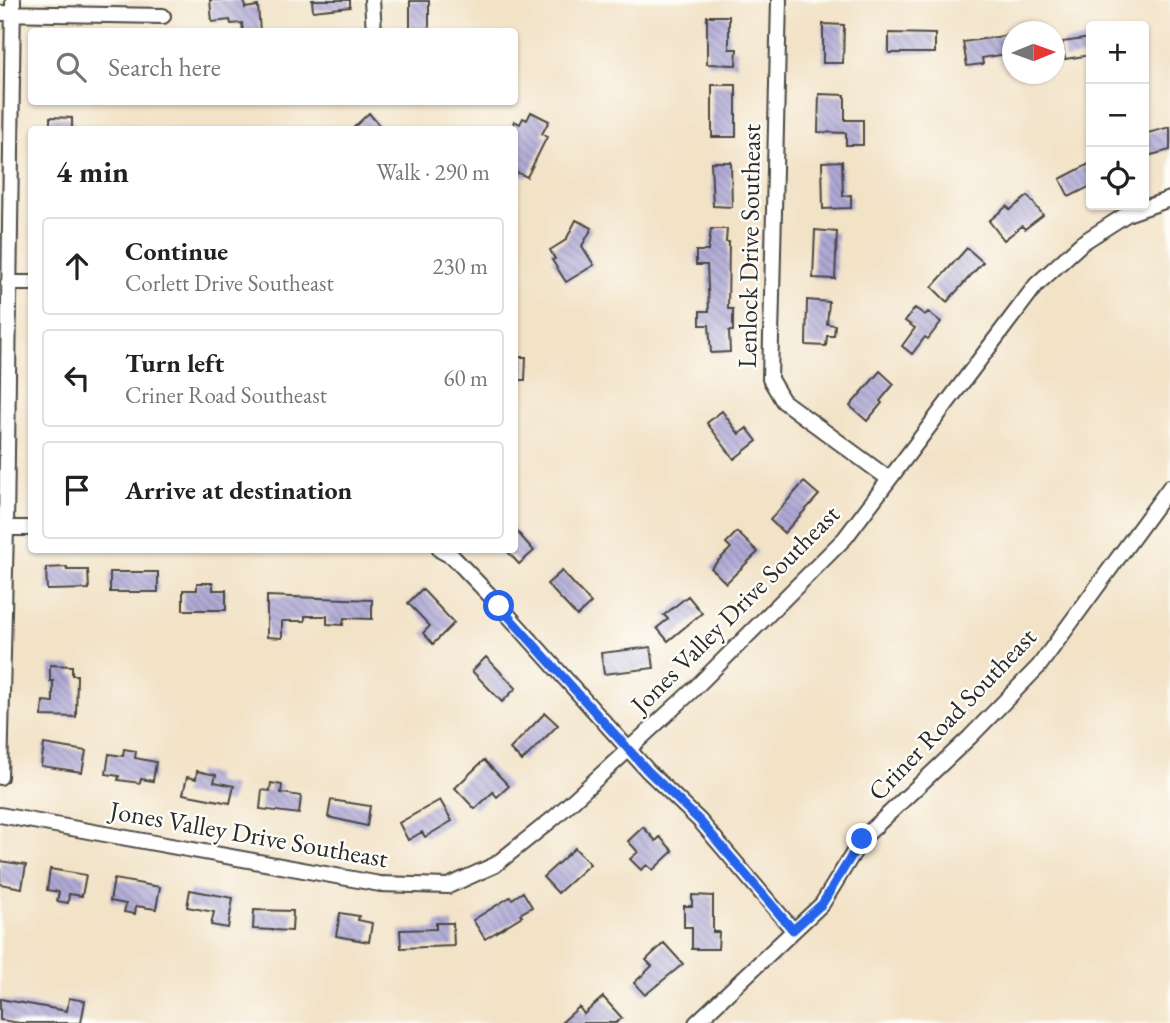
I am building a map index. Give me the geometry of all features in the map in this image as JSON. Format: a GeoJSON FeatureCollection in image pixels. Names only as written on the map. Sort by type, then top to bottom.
{"type":"FeatureCollection","features":[{"type":"Feature","properties":{"kind":"street"},"geometry":{"type":"LineString","coordinates":[[372,0],[374,28]]}},
{"type":"Feature","properties":{"kind":"street","name":"Lenlock Drive Southeast"},"geometry":{"type":"LineString","coordinates":[[779,0],[770,379],[783,401],[889,478]]}},
{"type":"Feature","properties":{"kind":"street"},"geometry":{"type":"LineString","coordinates":[[0,777],[6,528],[8,9],[163,16]]}},
{"type":"Feature","properties":{"kind":"street","name":"Jones Valley Drive Southeast"},"geometry":{"type":"LineString","coordinates":[[0,815],[380,884],[448,886],[495,865],[555,817],[693,690],[845,538],[1035,285],[1082,243],[1127,214],[1170,199]]}},
{"type":"Feature","properties":{"kind":"street"},"geometry":{"type":"LineString","coordinates":[[8,283],[28,283]]}},
{"type":"Feature","properties":{"kind":"street","name":"Criner Road Southeast"},"geometry":{"type":"LineString","coordinates":[[696,1023],[822,904],[862,839],[970,737],[1040,666],[1170,487]]}},
{"type":"Feature","properties":{"kind":"street"},"geometry":{"type":"LineString","coordinates":[[6,528],[28,528]]}},
{"type":"Feature","properties":{"kind":"street"},"geometry":{"type":"LineString","coordinates":[[446,553],[453,557],[629,749],[700,821],[793,930]]}},
{"type":"Feature","properties":{"kind":"building"},"geometry":{"type":"Polygon","coordinates":[[[210,0],[244,0],[245,8],[258,6],[260,28],[243,28],[242,23],[231,24],[230,20],[212,22],[210,0]]]}},
{"type":"Feature","properties":{"kind":"building"},"geometry":{"type":"Polygon","coordinates":[[[312,0],[350,0],[350,7],[313,11],[312,0]]]}},
{"type":"Feature","properties":{"kind":"building"},"geometry":{"type":"Polygon","coordinates":[[[410,1],[429,1],[429,28],[410,28],[410,1]]]}},
{"type":"Feature","properties":{"kind":"building"},"geometry":{"type":"Polygon","coordinates":[[[707,16],[729,16],[729,49],[737,49],[736,65],[707,64],[707,16]]]}},
{"type":"Feature","properties":{"kind":"building"},"geometry":{"type":"Polygon","coordinates":[[[823,24],[844,25],[843,63],[823,63],[823,24]]]}},
{"type":"Feature","properties":{"kind":"building"},"geometry":{"type":"Polygon","coordinates":[[[889,33],[935,34],[935,53],[889,53],[889,33]]]}},
{"type":"Feature","properties":{"kind":"building"},"geometry":{"type":"Polygon","coordinates":[[[1002,36],[1002,55],[982,58],[983,64],[967,66],[963,42],[1002,36]]]}},
{"type":"Feature","properties":{"kind":"building"},"geometry":{"type":"Polygon","coordinates":[[[1086,39],[1086,56],[1065,59],[1065,42],[1086,39]]]}},
{"type":"Feature","properties":{"kind":"building"},"geometry":{"type":"Polygon","coordinates":[[[712,85],[736,85],[736,137],[712,137],[712,85]]]}},
{"type":"Feature","properties":{"kind":"building"},"geometry":{"type":"Polygon","coordinates":[[[819,94],[845,95],[845,120],[863,120],[863,145],[846,145],[846,133],[818,132],[819,94]]]}},
{"type":"Feature","properties":{"kind":"building"},"geometry":{"type":"Polygon","coordinates":[[[531,112],[549,121],[542,134],[547,137],[527,177],[518,173],[518,126],[514,126],[514,121],[520,124],[523,118],[527,120],[531,112]]]}},
{"type":"Feature","properties":{"kind":"building"},"geometry":{"type":"Polygon","coordinates":[[[369,113],[380,126],[355,126],[369,113]]]}},
{"type":"Feature","properties":{"kind":"building"},"geometry":{"type":"Polygon","coordinates":[[[50,117],[72,118],[72,126],[50,126],[50,117]]]}},
{"type":"Feature","properties":{"kind":"building"},"geometry":{"type":"Polygon","coordinates":[[[1170,127],[1170,150],[1149,156],[1149,133],[1170,127]]]}},
{"type":"Feature","properties":{"kind":"building"},"geometry":{"type":"Polygon","coordinates":[[[842,161],[843,196],[851,195],[851,208],[823,209],[822,162],[842,161]]]}},
{"type":"Feature","properties":{"kind":"building"},"geometry":{"type":"Polygon","coordinates":[[[711,162],[731,162],[732,207],[713,206],[711,162]]]}},
{"type":"Feature","properties":{"kind":"building"},"geometry":{"type":"Polygon","coordinates":[[[1086,166],[1086,188],[1069,197],[1060,179],[1086,166]]]}},
{"type":"Feature","properties":{"kind":"building"},"geometry":{"type":"Polygon","coordinates":[[[1028,196],[1043,215],[1004,240],[989,221],[1007,206],[1010,210],[1028,196]]]}},
{"type":"Feature","properties":{"kind":"building"},"geometry":{"type":"Polygon","coordinates":[[[576,220],[592,228],[582,246],[594,265],[566,282],[552,260],[555,259],[550,250],[566,240],[576,220]]]}},
{"type":"Feature","properties":{"kind":"building"},"geometry":{"type":"Polygon","coordinates":[[[711,229],[727,229],[728,309],[733,309],[733,331],[729,331],[730,352],[711,353],[709,325],[700,325],[700,311],[709,311],[707,265],[696,265],[696,251],[708,251],[711,229]]]}},
{"type":"Feature","properties":{"kind":"building"},"geometry":{"type":"Polygon","coordinates":[[[815,230],[837,232],[835,279],[813,278],[815,230]]]}},
{"type":"Feature","properties":{"kind":"building"},"geometry":{"type":"Polygon","coordinates":[[[967,248],[983,262],[947,302],[932,287],[967,248]]]}},
{"type":"Feature","properties":{"kind":"building"},"geometry":{"type":"Polygon","coordinates":[[[807,300],[829,302],[827,324],[835,325],[834,336],[827,336],[826,346],[806,345],[807,300]]]}},
{"type":"Feature","properties":{"kind":"building"},"geometry":{"type":"Polygon","coordinates":[[[915,308],[925,315],[928,312],[941,322],[912,354],[902,346],[915,328],[905,321],[915,308]]]}},
{"type":"Feature","properties":{"kind":"building"},"geometry":{"type":"Polygon","coordinates":[[[518,357],[526,357],[525,380],[518,380],[518,357]]]}},
{"type":"Feature","properties":{"kind":"building"},"geometry":{"type":"Polygon","coordinates":[[[880,371],[894,384],[867,421],[850,406],[880,371]]]}},
{"type":"Feature","properties":{"kind":"building"},"geometry":{"type":"Polygon","coordinates":[[[722,411],[739,434],[747,428],[757,441],[734,459],[707,423],[722,411]]]}},
{"type":"Feature","properties":{"kind":"building"},"geometry":{"type":"Polygon","coordinates":[[[804,482],[819,495],[784,533],[770,520],[804,482]]]}},
{"type":"Feature","properties":{"kind":"building"},"geometry":{"type":"Polygon","coordinates":[[[737,532],[758,552],[726,583],[711,568],[731,548],[726,543],[737,532]]]}},
{"type":"Feature","properties":{"kind":"building"},"geometry":{"type":"Polygon","coordinates":[[[518,533],[534,551],[519,564],[509,553],[518,553],[518,533]]]}},
{"type":"Feature","properties":{"kind":"building"},"geometry":{"type":"Polygon","coordinates":[[[67,567],[67,570],[88,570],[89,589],[47,590],[46,568],[67,567]]]}},
{"type":"Feature","properties":{"kind":"building"},"geometry":{"type":"Polygon","coordinates":[[[562,571],[591,603],[577,616],[547,584],[562,571]]]}},
{"type":"Feature","properties":{"kind":"building"},"geometry":{"type":"Polygon","coordinates":[[[110,572],[158,572],[158,592],[110,592],[110,572]]]}},
{"type":"Feature","properties":{"kind":"building"},"geometry":{"type":"Polygon","coordinates":[[[197,583],[213,583],[213,590],[226,590],[226,610],[183,610],[183,590],[197,590],[197,583]]]}},
{"type":"Feature","properties":{"kind":"building"},"geometry":{"type":"Polygon","coordinates":[[[422,589],[454,623],[433,644],[423,633],[430,626],[408,603],[422,589]]]}},
{"type":"Feature","properties":{"kind":"building"},"geometry":{"type":"Polygon","coordinates":[[[267,596],[372,600],[372,619],[344,618],[343,625],[327,624],[327,616],[305,616],[305,621],[282,621],[282,638],[267,637],[267,596]]]}},
{"type":"Feature","properties":{"kind":"building"},"geometry":{"type":"Polygon","coordinates":[[[688,596],[702,613],[668,641],[657,628],[668,619],[664,615],[688,596]]]}},
{"type":"Feature","properties":{"kind":"building"},"geometry":{"type":"Polygon","coordinates":[[[651,647],[654,668],[604,674],[601,653],[651,647]]]}},
{"type":"Feature","properties":{"kind":"building"},"geometry":{"type":"Polygon","coordinates":[[[486,657],[516,688],[502,702],[472,671],[486,657]]]}},
{"type":"Feature","properties":{"kind":"building"},"geometry":{"type":"Polygon","coordinates":[[[50,665],[72,666],[72,675],[77,675],[76,717],[42,716],[43,701],[53,702],[50,665]]]}},
{"type":"Feature","properties":{"kind":"building"},"geometry":{"type":"Polygon","coordinates":[[[545,713],[558,725],[522,761],[510,749],[545,713]]]}},
{"type":"Feature","properties":{"kind":"building"},"geometry":{"type":"Polygon","coordinates":[[[44,744],[86,751],[82,772],[41,766],[44,744]]]}},
{"type":"Feature","properties":{"kind":"building"},"geometry":{"type":"Polygon","coordinates":[[[124,749],[136,751],[135,758],[156,762],[153,781],[141,779],[140,783],[118,780],[119,776],[106,774],[109,754],[123,756],[124,749]]]}},
{"type":"Feature","properties":{"kind":"building"},"geometry":{"type":"Polygon","coordinates":[[[484,760],[509,786],[497,797],[493,792],[475,809],[455,788],[484,760]]]}},
{"type":"Feature","properties":{"kind":"building"},"geometry":{"type":"Polygon","coordinates":[[[197,771],[216,775],[214,782],[234,786],[230,803],[183,794],[187,777],[196,779],[197,771]]]}},
{"type":"Feature","properties":{"kind":"building"},"geometry":{"type":"Polygon","coordinates":[[[271,783],[282,785],[281,793],[301,796],[299,814],[260,809],[262,790],[270,791],[271,783]]]}},
{"type":"Feature","properties":{"kind":"building"},"geometry":{"type":"Polygon","coordinates":[[[331,800],[370,806],[367,826],[328,817],[331,800]]]}},
{"type":"Feature","properties":{"kind":"building"},"geometry":{"type":"Polygon","coordinates":[[[440,800],[452,821],[425,837],[422,832],[408,840],[399,823],[440,800]]]}},
{"type":"Feature","properties":{"kind":"building"},"geometry":{"type":"Polygon","coordinates":[[[643,827],[656,841],[660,837],[673,851],[653,870],[647,865],[641,870],[630,859],[638,852],[628,841],[643,827]]]}},
{"type":"Feature","properties":{"kind":"building"},"geometry":{"type":"Polygon","coordinates":[[[575,848],[590,864],[558,893],[543,877],[575,848]]]}},
{"type":"Feature","properties":{"kind":"building"},"geometry":{"type":"Polygon","coordinates":[[[0,861],[26,865],[22,888],[0,884],[0,861]]]}},
{"type":"Feature","properties":{"kind":"building"},"geometry":{"type":"Polygon","coordinates":[[[50,869],[86,875],[82,896],[69,894],[68,903],[57,901],[59,892],[47,890],[50,869]]]}},
{"type":"Feature","properties":{"kind":"building"},"geometry":{"type":"Polygon","coordinates":[[[114,879],[160,887],[156,909],[136,906],[135,914],[124,912],[126,904],[110,901],[114,879]]]}},
{"type":"Feature","properties":{"kind":"building"},"geometry":{"type":"Polygon","coordinates":[[[190,890],[233,898],[228,928],[211,925],[214,912],[187,907],[190,890]]]}},
{"type":"Feature","properties":{"kind":"building"},"geometry":{"type":"Polygon","coordinates":[[[523,892],[532,907],[485,939],[473,920],[523,892]]]}},
{"type":"Feature","properties":{"kind":"building"},"geometry":{"type":"Polygon","coordinates":[[[692,895],[713,896],[713,932],[719,932],[718,949],[692,949],[692,927],[684,927],[684,906],[692,906],[692,895]]]}},
{"type":"Feature","properties":{"kind":"building"},"geometry":{"type":"Polygon","coordinates":[[[254,910],[293,911],[292,931],[253,929],[254,910]]]}},
{"type":"Feature","properties":{"kind":"building"},"geometry":{"type":"Polygon","coordinates":[[[340,913],[359,916],[358,920],[372,923],[369,942],[336,936],[340,913]]]}},
{"type":"Feature","properties":{"kind":"building"},"geometry":{"type":"Polygon","coordinates":[[[436,923],[453,923],[454,946],[401,948],[400,930],[436,929],[436,923]]]}},
{"type":"Feature","properties":{"kind":"building"},"geometry":{"type":"Polygon","coordinates":[[[664,943],[683,964],[645,995],[634,983],[652,966],[646,960],[664,943]]]}},
{"type":"Feature","properties":{"kind":"building"},"geometry":{"type":"Polygon","coordinates":[[[603,997],[622,1018],[616,1023],[561,1023],[579,1007],[584,1014],[603,997]]]}},
{"type":"Feature","properties":{"kind":"building"},"geometry":{"type":"Polygon","coordinates":[[[69,998],[85,1001],[81,1023],[20,1023],[0,1020],[0,999],[67,1011],[69,998]]]}},
{"type":"Feature","properties":{"kind":"route"},"geometry":{"type":"LineString","coordinates":[[499,606],[648,771],[700,821],[793,930],[822,904],[862,839]]}}]}
